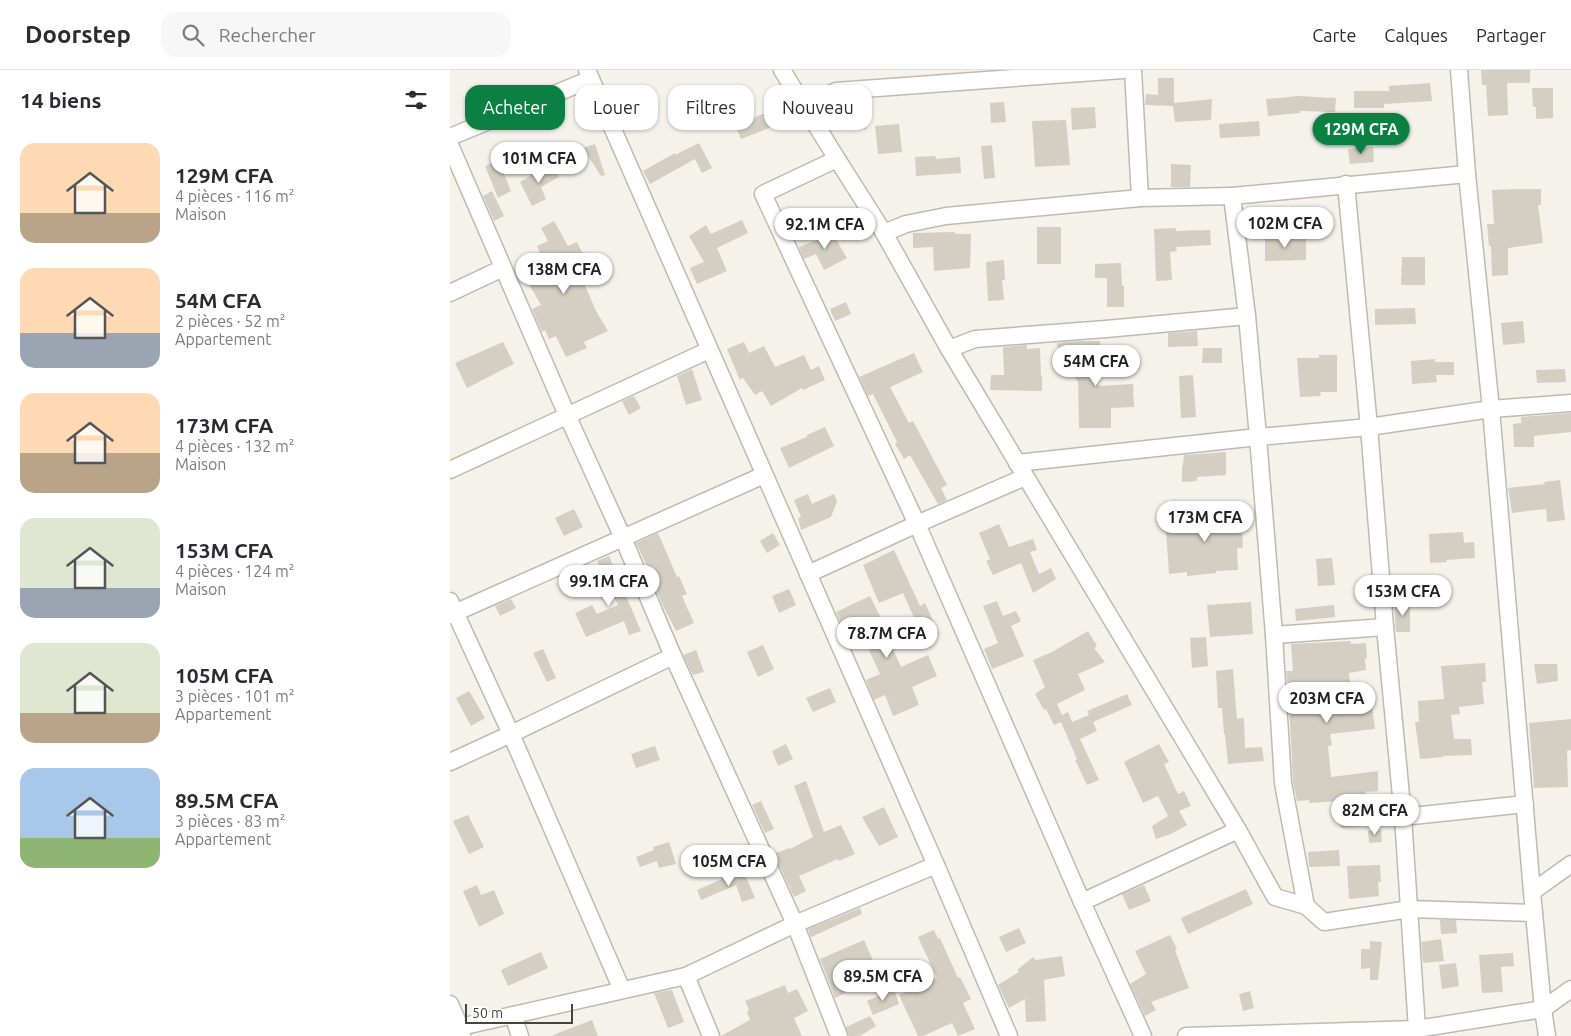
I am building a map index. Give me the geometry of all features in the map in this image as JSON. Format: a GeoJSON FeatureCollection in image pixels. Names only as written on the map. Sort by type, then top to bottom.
{"type":"FeatureCollection","features":[{"type":"Feature","properties":{"kind":"street"},"geometry":{"type":"LineString","coordinates":[[782,70],[791,85]]}},
{"type":"Feature","properties":{"kind":"street"},"geometry":{"type":"LineString","coordinates":[[872,88],[1123,70]]}},
{"type":"Feature","properties":{"kind":"street"},"geometry":{"type":"LineString","coordinates":[[1133,70],[1140,198]]}},
{"type":"Feature","properties":{"kind":"street"},"geometry":{"type":"LineString","coordinates":[[1459,70],[1491,409],[1532,892],[1547,1036]]}},
{"type":"Feature","properties":{"kind":"street"},"geometry":{"type":"LineString","coordinates":[[450,137],[589,74],[936,865],[1009,1036]]}},
{"type":"Feature","properties":{"kind":"street"},"geometry":{"type":"LineString","coordinates":[[819,130],[884,233],[949,349],[1238,830],[1275,897],[1306,906],[1324,922],[1410,909],[1534,913]]}},
{"type":"Feature","properties":{"kind":"street"},"geometry":{"type":"LineString","coordinates":[[450,145],[673,656],[795,924],[839,1036]]}},
{"type":"Feature","properties":{"kind":"street"},"geometry":{"type":"LineString","coordinates":[[837,159],[763,194],[917,524],[1082,902],[1144,1036]]}},
{"type":"Feature","properties":{"kind":"street"},"geometry":{"type":"LineString","coordinates":[[884,233],[906,224],[946,216],[1140,198],[1232,196],[1468,174]]}},
{"type":"Feature","properties":{"kind":"street"},"geometry":{"type":"LineString","coordinates":[[1346,184],[1403,817],[1417,1029]]}},
{"type":"Feature","properties":{"kind":"street"},"geometry":{"type":"LineString","coordinates":[[1232,196],[1258,437],[1274,635],[1283,783],[1306,906]]}},
{"type":"Feature","properties":{"kind":"street"},"geometry":{"type":"LineString","coordinates":[[450,292],[503,268]]}},
{"type":"Feature","properties":{"kind":"street"},"geometry":{"type":"LineString","coordinates":[[949,349],[975,339],[1246,316]]}},
{"type":"Feature","properties":{"kind":"street"},"geometry":{"type":"LineString","coordinates":[[450,470],[709,350]]}},
{"type":"Feature","properties":{"kind":"street"},"geometry":{"type":"LineString","coordinates":[[808,574],[917,524],[1021,470],[1258,437],[1369,427],[1491,409],[1571,402]]}},
{"type":"Feature","properties":{"kind":"street"},"geometry":{"type":"LineString","coordinates":[[622,990],[511,734],[452,610],[623,538],[764,475]]}},
{"type":"Feature","properties":{"kind":"street"},"geometry":{"type":"LineString","coordinates":[[1274,635],[1385,627]]}},
{"type":"Feature","properties":{"kind":"street"},"geometry":{"type":"LineString","coordinates":[[450,762],[673,656]]}},
{"type":"Feature","properties":{"kind":"street"},"geometry":{"type":"LineString","coordinates":[[1403,817],[1524,804]]}},
{"type":"Feature","properties":{"kind":"street"},"geometry":{"type":"LineString","coordinates":[[1082,902],[1238,830]]}},
{"type":"Feature","properties":{"kind":"street"},"geometry":{"type":"LineString","coordinates":[[1532,892],[1571,864]]}},
{"type":"Feature","properties":{"kind":"street"},"geometry":{"type":"LineString","coordinates":[[450,1004],[457,1031],[513,1015],[686,976],[795,924],[936,865]]}},
{"type":"Feature","properties":{"kind":"street"},"geometry":{"type":"LineString","coordinates":[[686,976],[711,1036]]}},
{"type":"Feature","properties":{"kind":"street"},"geometry":{"type":"LineString","coordinates":[[1186,1036],[1417,1029],[1543,1009],[1571,989]]}},
{"type":"Feature","properties":{"kind":"street"},"geometry":{"type":"LineString","coordinates":[[513,1015],[520,1036]]}},
{"type":"Feature","properties":{"kind":"building"},"geometry":{"type":"Polygon","coordinates":[[[1481,70],[1530,70],[1530,83],[1507,83],[1508,115],[1488,116],[1486,85],[1482,85],[1481,70]]]}},
{"type":"Feature","properties":{"kind":"building"},"geometry":{"type":"Polygon","coordinates":[[[1158,78],[1174,78],[1174,103],[1212,99],[1211,120],[1175,122],[1173,106],[1145,105],[1146,94],[1158,95],[1158,78]]]}},
{"type":"Feature","properties":{"kind":"building"},"geometry":{"type":"Polygon","coordinates":[[[1430,83],[1432,101],[1384,104],[1384,108],[1354,108],[1354,91],[1389,91],[1389,86],[1430,83]]]}},
{"type":"Feature","properties":{"kind":"building"},"geometry":{"type":"Polygon","coordinates":[[[1532,88],[1553,88],[1553,118],[1536,119],[1536,107],[1533,107],[1532,88]]]}},
{"type":"Feature","properties":{"kind":"building"},"geometry":{"type":"Polygon","coordinates":[[[1298,96],[1336,98],[1335,112],[1300,111],[1300,113],[1268,116],[1266,99],[1298,96]]]}},
{"type":"Feature","properties":{"kind":"building"},"geometry":{"type":"Polygon","coordinates":[[[1004,102],[1006,122],[991,123],[990,103],[1004,102]]]}},
{"type":"Feature","properties":{"kind":"building"},"geometry":{"type":"Polygon","coordinates":[[[1095,107],[1096,128],[1072,130],[1071,108],[1095,107]]]}},
{"type":"Feature","properties":{"kind":"building"},"geometry":{"type":"Polygon","coordinates":[[[764,114],[764,130],[741,139],[737,130],[754,130],[754,118],[764,114]]]}},
{"type":"Feature","properties":{"kind":"building"},"geometry":{"type":"Polygon","coordinates":[[[1066,120],[1070,165],[1035,167],[1032,121],[1066,120]]]}},
{"type":"Feature","properties":{"kind":"building"},"geometry":{"type":"Polygon","coordinates":[[[1259,121],[1260,136],[1220,138],[1219,124],[1259,121]]]}},
{"type":"Feature","properties":{"kind":"building"},"geometry":{"type":"Polygon","coordinates":[[[899,124],[902,152],[878,154],[875,126],[899,124]]]}},
{"type":"Feature","properties":{"kind":"building"},"geometry":{"type":"Polygon","coordinates":[[[699,143],[712,168],[702,173],[695,159],[650,184],[643,171],[675,153],[675,155],[699,143]]]}},
{"type":"Feature","properties":{"kind":"building"},"geometry":{"type":"Polygon","coordinates":[[[595,144],[605,175],[601,176],[583,148],[595,144]]]}},
{"type":"Feature","properties":{"kind":"building"},"geometry":{"type":"Polygon","coordinates":[[[992,145],[995,178],[984,179],[981,146],[992,145]]]}},
{"type":"Feature","properties":{"kind":"building"},"geometry":{"type":"Polygon","coordinates":[[[1373,147],[1374,162],[1350,164],[1348,149],[1373,147]]]}},
{"type":"Feature","properties":{"kind":"building"},"geometry":{"type":"Polygon","coordinates":[[[935,156],[936,159],[960,157],[961,173],[916,176],[915,157],[935,156]]]}},
{"type":"Feature","properties":{"kind":"building"},"geometry":{"type":"Polygon","coordinates":[[[498,160],[511,191],[498,198],[485,166],[498,160]]]}},
{"type":"Feature","properties":{"kind":"building"},"geometry":{"type":"Polygon","coordinates":[[[551,163],[559,177],[541,187],[546,199],[532,206],[520,182],[551,163]]]}},
{"type":"Feature","properties":{"kind":"building"},"geometry":{"type":"Polygon","coordinates":[[[1171,164],[1191,165],[1190,187],[1171,187],[1171,164]]]}},
{"type":"Feature","properties":{"kind":"building"},"geometry":{"type":"Polygon","coordinates":[[[1541,189],[1541,205],[1538,205],[1543,243],[1508,248],[1508,275],[1492,276],[1491,246],[1489,246],[1487,224],[1494,224],[1492,190],[1541,189]]]}},
{"type":"Feature","properties":{"kind":"building"},"geometry":{"type":"Polygon","coordinates":[[[492,191],[504,216],[494,221],[483,196],[492,191]]]}},
{"type":"Feature","properties":{"kind":"building"},"geometry":{"type":"Polygon","coordinates":[[[742,220],[748,233],[717,248],[727,271],[697,284],[690,268],[704,262],[689,236],[706,225],[711,234],[742,220]]]}},
{"type":"Feature","properties":{"kind":"building"},"geometry":{"type":"Polygon","coordinates":[[[554,221],[568,246],[577,242],[589,267],[579,272],[596,311],[608,331],[584,342],[587,348],[566,357],[556,336],[549,339],[545,330],[542,332],[532,309],[541,305],[526,279],[547,268],[537,246],[548,241],[541,228],[554,221]]]}},
{"type":"Feature","properties":{"kind":"building"},"geometry":{"type":"Polygon","coordinates":[[[1037,227],[1061,227],[1061,264],[1037,264],[1037,227]]]}},
{"type":"Feature","properties":{"kind":"building"},"geometry":{"type":"Polygon","coordinates":[[[1176,228],[1176,231],[1210,230],[1211,245],[1176,247],[1177,251],[1170,252],[1172,280],[1156,281],[1154,229],[1176,228]]]}},
{"type":"Feature","properties":{"kind":"building"},"geometry":{"type":"Polygon","coordinates":[[[831,231],[847,258],[824,270],[816,254],[804,259],[799,247],[819,239],[818,236],[831,231]]]}},
{"type":"Feature","properties":{"kind":"building"},"geometry":{"type":"Polygon","coordinates":[[[955,232],[955,234],[971,234],[970,268],[934,271],[933,247],[913,248],[913,233],[955,232]]]}},
{"type":"Feature","properties":{"kind":"building"},"geometry":{"type":"Polygon","coordinates":[[[1265,237],[1306,239],[1306,260],[1265,261],[1265,237]]]}},
{"type":"Feature","properties":{"kind":"building"},"geometry":{"type":"Polygon","coordinates":[[[1402,257],[1425,257],[1425,285],[1401,285],[1402,257]]]}},
{"type":"Feature","properties":{"kind":"building"},"geometry":{"type":"Polygon","coordinates":[[[1004,260],[1005,280],[1002,280],[1004,300],[988,301],[986,262],[1004,260]]]}},
{"type":"Feature","properties":{"kind":"building"},"geometry":{"type":"Polygon","coordinates":[[[1121,263],[1124,307],[1107,307],[1107,278],[1095,278],[1095,264],[1121,263]]]}},
{"type":"Feature","properties":{"kind":"building"},"geometry":{"type":"Polygon","coordinates":[[[846,302],[851,314],[835,321],[830,309],[846,302]]]}},
{"type":"Feature","properties":{"kind":"building"},"geometry":{"type":"Polygon","coordinates":[[[1415,308],[1416,324],[1375,325],[1375,309],[1415,308]]]}},
{"type":"Feature","properties":{"kind":"building"},"geometry":{"type":"Polygon","coordinates":[[[1523,321],[1525,343],[1503,345],[1501,323],[1523,321]]]}},
{"type":"Feature","properties":{"kind":"building"},"geometry":{"type":"Polygon","coordinates":[[[1197,331],[1198,346],[1168,347],[1168,333],[1197,331]]]}},
{"type":"Feature","properties":{"kind":"building"},"geometry":{"type":"Polygon","coordinates":[[[1100,341],[1098,386],[1133,384],[1134,407],[1111,408],[1111,428],[1079,428],[1078,380],[1076,380],[1077,355],[1072,355],[1072,350],[1058,350],[1057,343],[1100,341]]]}},
{"type":"Feature","properties":{"kind":"building"},"geometry":{"type":"Polygon","coordinates":[[[503,342],[514,364],[467,388],[455,363],[503,342]]]}},
{"type":"Feature","properties":{"kind":"building"},"geometry":{"type":"Polygon","coordinates":[[[744,342],[749,353],[764,346],[775,367],[804,355],[811,370],[819,366],[825,380],[803,390],[802,388],[771,406],[762,391],[755,395],[743,378],[740,380],[727,349],[744,342]]]}},
{"type":"Feature","properties":{"kind":"building"},"geometry":{"type":"Polygon","coordinates":[[[1027,345],[1027,349],[1040,348],[1042,391],[990,390],[991,375],[1004,375],[1003,347],[1027,345]]]}},
{"type":"Feature","properties":{"kind":"building"},"geometry":{"type":"Polygon","coordinates":[[[1203,348],[1222,348],[1222,363],[1202,363],[1203,348]]]}},
{"type":"Feature","properties":{"kind":"building"},"geometry":{"type":"Polygon","coordinates":[[[914,353],[923,372],[890,387],[909,423],[913,421],[947,485],[941,488],[947,500],[938,504],[910,455],[904,459],[895,444],[897,442],[873,394],[868,396],[859,377],[914,353]]]}},
{"type":"Feature","properties":{"kind":"building"},"geometry":{"type":"Polygon","coordinates":[[[1319,355],[1337,355],[1337,392],[1320,392],[1321,396],[1300,397],[1297,358],[1319,358],[1319,355]]]}},
{"type":"Feature","properties":{"kind":"building"},"geometry":{"type":"Polygon","coordinates":[[[1435,359],[1435,362],[1454,362],[1454,375],[1436,375],[1437,382],[1412,384],[1411,361],[1435,359]]]}},
{"type":"Feature","properties":{"kind":"building"},"geometry":{"type":"Polygon","coordinates":[[[692,369],[702,400],[686,405],[677,376],[692,369]]]}},
{"type":"Feature","properties":{"kind":"building"},"geometry":{"type":"Polygon","coordinates":[[[1565,369],[1566,382],[1537,383],[1536,370],[1565,369]]]}},
{"type":"Feature","properties":{"kind":"building"},"geometry":{"type":"Polygon","coordinates":[[[1193,375],[1196,417],[1181,418],[1179,376],[1193,375]]]}},
{"type":"Feature","properties":{"kind":"building"},"geometry":{"type":"Polygon","coordinates":[[[634,396],[641,408],[629,415],[622,401],[634,396]]]}},
{"type":"Feature","properties":{"kind":"building"},"geometry":{"type":"Polygon","coordinates":[[[1571,413],[1571,432],[1534,436],[1534,447],[1514,447],[1513,424],[1521,423],[1521,417],[1571,413]]]}},
{"type":"Feature","properties":{"kind":"building"},"geometry":{"type":"Polygon","coordinates":[[[825,427],[834,446],[789,468],[780,448],[825,427]]]}},
{"type":"Feature","properties":{"kind":"building"},"geometry":{"type":"Polygon","coordinates":[[[1226,452],[1226,475],[1197,477],[1197,481],[1182,482],[1184,455],[1226,452]]]}},
{"type":"Feature","properties":{"kind":"building"},"geometry":{"type":"Polygon","coordinates":[[[1560,480],[1565,520],[1547,522],[1546,509],[1512,513],[1508,488],[1545,484],[1544,482],[1560,480]]]}},
{"type":"Feature","properties":{"kind":"building"},"geometry":{"type":"Polygon","coordinates":[[[808,494],[812,504],[834,494],[837,501],[831,517],[801,530],[798,518],[801,517],[794,500],[808,494]]]}},
{"type":"Feature","properties":{"kind":"building"},"geometry":{"type":"Polygon","coordinates":[[[1196,504],[1197,514],[1241,514],[1243,548],[1237,548],[1238,570],[1216,571],[1216,573],[1187,576],[1187,572],[1169,574],[1166,531],[1186,530],[1184,505],[1196,504]]]}},
{"type":"Feature","properties":{"kind":"building"},"geometry":{"type":"Polygon","coordinates":[[[574,509],[583,527],[564,536],[555,518],[574,509]]]}},
{"type":"Feature","properties":{"kind":"building"},"geometry":{"type":"Polygon","coordinates":[[[999,524],[1009,547],[1033,539],[1037,550],[1030,552],[1039,574],[1051,568],[1056,579],[1033,593],[1021,563],[993,575],[986,561],[990,559],[979,533],[999,524]]]}},
{"type":"Feature","properties":{"kind":"building"},"geometry":{"type":"Polygon","coordinates":[[[1463,532],[1464,543],[1474,542],[1475,558],[1430,563],[1429,534],[1463,532]]]}},
{"type":"Feature","properties":{"kind":"building"},"geometry":{"type":"Polygon","coordinates":[[[658,533],[677,577],[679,576],[687,594],[682,596],[694,623],[676,631],[662,604],[656,590],[658,589],[636,543],[658,533]]]}},
{"type":"Feature","properties":{"kind":"building"},"geometry":{"type":"Polygon","coordinates":[[[773,533],[780,545],[767,553],[760,541],[773,533]]]}},
{"type":"Feature","properties":{"kind":"building"},"geometry":{"type":"Polygon","coordinates":[[[894,550],[920,606],[925,603],[939,634],[928,639],[920,620],[916,622],[903,593],[879,603],[863,565],[894,550]]]}},
{"type":"Feature","properties":{"kind":"building"},"geometry":{"type":"Polygon","coordinates":[[[609,556],[641,631],[629,635],[624,621],[586,637],[575,613],[592,605],[597,614],[618,605],[597,561],[609,556]]]}},
{"type":"Feature","properties":{"kind":"building"},"geometry":{"type":"Polygon","coordinates":[[[1332,558],[1335,585],[1318,586],[1316,559],[1332,558]]]}},
{"type":"Feature","properties":{"kind":"building"},"geometry":{"type":"Polygon","coordinates":[[[789,589],[796,605],[779,613],[772,596],[789,589]]]}},
{"type":"Feature","properties":{"kind":"building"},"geometry":{"type":"Polygon","coordinates":[[[870,596],[888,632],[886,633],[901,667],[928,655],[937,676],[912,687],[919,705],[893,716],[885,695],[874,700],[866,680],[880,674],[858,622],[843,629],[836,612],[870,596]]]}},
{"type":"Feature","properties":{"kind":"building"},"geometry":{"type":"Polygon","coordinates":[[[511,599],[516,608],[500,616],[495,606],[511,599]]]}},
{"type":"Feature","properties":{"kind":"building"},"geometry":{"type":"Polygon","coordinates":[[[997,601],[1003,616],[1016,611],[1021,621],[1011,626],[1024,656],[992,669],[984,649],[998,643],[983,606],[997,601]]]}},
{"type":"Feature","properties":{"kind":"building"},"geometry":{"type":"Polygon","coordinates":[[[1251,602],[1253,634],[1210,637],[1207,605],[1251,602]]]}},
{"type":"Feature","properties":{"kind":"building"},"geometry":{"type":"Polygon","coordinates":[[[1410,602],[1410,632],[1396,632],[1394,603],[1410,602]]]}},
{"type":"Feature","properties":{"kind":"building"},"geometry":{"type":"Polygon","coordinates":[[[1334,605],[1335,617],[1296,621],[1295,609],[1334,605]]]}},
{"type":"Feature","properties":{"kind":"building"},"geometry":{"type":"Polygon","coordinates":[[[1088,631],[1097,646],[1094,648],[1105,662],[1078,674],[1085,690],[1057,704],[1062,715],[1068,712],[1072,722],[1089,715],[1087,711],[1127,694],[1132,705],[1093,722],[1097,731],[1080,739],[1099,780],[1087,785],[1075,760],[1077,759],[1061,722],[1054,725],[1046,709],[1044,710],[1035,694],[1045,687],[1033,660],[1052,652],[1088,631]]]}},
{"type":"Feature","properties":{"kind":"building"},"geometry":{"type":"Polygon","coordinates":[[[1206,637],[1208,666],[1192,668],[1190,638],[1206,637]]]}},
{"type":"Feature","properties":{"kind":"building"},"geometry":{"type":"Polygon","coordinates":[[[1351,641],[1351,644],[1366,643],[1367,658],[1365,658],[1366,670],[1349,673],[1353,708],[1372,706],[1375,729],[1330,734],[1332,745],[1328,746],[1331,777],[1378,771],[1378,791],[1365,792],[1366,797],[1360,798],[1363,826],[1341,828],[1339,801],[1309,803],[1309,800],[1297,801],[1293,782],[1286,671],[1293,671],[1291,644],[1351,641]]]}},
{"type":"Feature","properties":{"kind":"building"},"geometry":{"type":"Polygon","coordinates":[[[763,645],[774,669],[758,677],[747,652],[763,645]]]}},
{"type":"Feature","properties":{"kind":"building"},"geometry":{"type":"Polygon","coordinates":[[[543,649],[556,678],[547,682],[533,653],[543,649]]]}},
{"type":"Feature","properties":{"kind":"building"},"geometry":{"type":"Polygon","coordinates":[[[696,650],[704,672],[693,675],[683,655],[696,650]]]}},
{"type":"Feature","properties":{"kind":"building"},"geometry":{"type":"Polygon","coordinates":[[[1485,663],[1486,682],[1482,682],[1484,704],[1459,707],[1460,714],[1451,715],[1454,739],[1471,739],[1472,755],[1420,759],[1415,722],[1419,722],[1418,701],[1444,699],[1441,666],[1485,663]]]}},
{"type":"Feature","properties":{"kind":"building"},"geometry":{"type":"Polygon","coordinates":[[[1534,664],[1557,664],[1558,681],[1537,684],[1534,664]]]}},
{"type":"Feature","properties":{"kind":"building"},"geometry":{"type":"Polygon","coordinates":[[[1233,669],[1237,719],[1244,718],[1245,748],[1262,747],[1264,761],[1228,764],[1222,708],[1218,708],[1216,671],[1233,669]]]}},
{"type":"Feature","properties":{"kind":"building"},"geometry":{"type":"Polygon","coordinates":[[[830,688],[836,702],[813,712],[806,698],[830,688]]]}},
{"type":"Feature","properties":{"kind":"building"},"geometry":{"type":"Polygon","coordinates":[[[469,691],[485,718],[471,726],[456,698],[469,691]]]}},
{"type":"Feature","properties":{"kind":"building"},"geometry":{"type":"Polygon","coordinates":[[[1571,719],[1571,750],[1567,751],[1568,787],[1534,788],[1529,723],[1571,719]]]}},
{"type":"Feature","properties":{"kind":"building"},"geometry":{"type":"Polygon","coordinates":[[[786,744],[793,759],[778,766],[772,751],[786,744]]]}},
{"type":"Feature","properties":{"kind":"building"},"geometry":{"type":"Polygon","coordinates":[[[1159,744],[1169,762],[1164,764],[1178,794],[1184,791],[1191,806],[1179,811],[1187,825],[1171,834],[1156,839],[1152,826],[1168,816],[1158,796],[1143,803],[1124,762],[1159,744]]]}},
{"type":"Feature","properties":{"kind":"building"},"geometry":{"type":"Polygon","coordinates":[[[655,746],[660,760],[636,768],[631,754],[655,746]]]}},
{"type":"Feature","properties":{"kind":"building"},"geometry":{"type":"Polygon","coordinates":[[[806,781],[824,832],[841,825],[855,854],[839,861],[838,859],[799,876],[806,891],[794,897],[774,854],[790,849],[813,837],[794,786],[806,781]]]}},
{"type":"Feature","properties":{"kind":"building"},"geometry":{"type":"Polygon","coordinates":[[[761,801],[774,829],[765,833],[752,805],[761,801]]]}},
{"type":"Feature","properties":{"kind":"building"},"geometry":{"type":"Polygon","coordinates":[[[884,807],[898,837],[879,846],[862,817],[884,807]]]}},
{"type":"Feature","properties":{"kind":"building"},"geometry":{"type":"Polygon","coordinates":[[[468,815],[484,847],[469,854],[453,821],[468,815]]]}},
{"type":"Feature","properties":{"kind":"building"},"geometry":{"type":"Polygon","coordinates":[[[1381,830],[1382,842],[1369,843],[1368,831],[1381,830]]]}},
{"type":"Feature","properties":{"kind":"building"},"geometry":{"type":"Polygon","coordinates":[[[669,842],[676,864],[659,868],[657,861],[640,867],[636,857],[654,850],[653,847],[669,842]]]}},
{"type":"Feature","properties":{"kind":"building"},"geometry":{"type":"Polygon","coordinates":[[[1339,850],[1340,866],[1309,867],[1308,852],[1339,850]]]}},
{"type":"Feature","properties":{"kind":"building"},"geometry":{"type":"Polygon","coordinates":[[[1380,865],[1381,882],[1378,882],[1379,896],[1349,899],[1347,866],[1380,865]]]}},
{"type":"Feature","properties":{"kind":"building"},"geometry":{"type":"Polygon","coordinates":[[[743,870],[755,898],[742,902],[736,885],[701,900],[697,890],[743,870]]]}},
{"type":"Feature","properties":{"kind":"building"},"geometry":{"type":"Polygon","coordinates":[[[477,885],[481,895],[494,890],[504,914],[479,927],[463,891],[477,885]]]}},
{"type":"Feature","properties":{"kind":"building"},"geometry":{"type":"Polygon","coordinates":[[[1144,885],[1151,901],[1129,910],[1122,894],[1144,885]]]}},
{"type":"Feature","properties":{"kind":"building"},"geometry":{"type":"Polygon","coordinates":[[[1246,889],[1253,904],[1188,934],[1181,918],[1246,889]]]}},
{"type":"Feature","properties":{"kind":"building"},"geometry":{"type":"Polygon","coordinates":[[[860,908],[862,914],[811,937],[808,929],[860,908]]]}},
{"type":"Feature","properties":{"kind":"building"},"geometry":{"type":"Polygon","coordinates":[[[1440,920],[1456,920],[1457,933],[1441,934],[1440,920]]]}},
{"type":"Feature","properties":{"kind":"building"},"geometry":{"type":"Polygon","coordinates":[[[1019,928],[1026,943],[1006,952],[999,937],[1019,928]]]}},
{"type":"Feature","properties":{"kind":"building"},"geometry":{"type":"Polygon","coordinates":[[[934,930],[938,939],[940,938],[958,978],[960,977],[971,999],[963,1003],[975,1029],[958,1036],[952,1023],[923,1036],[918,1036],[899,995],[937,978],[918,937],[934,930]]]}},
{"type":"Feature","properties":{"kind":"building"},"geometry":{"type":"Polygon","coordinates":[[[1170,935],[1177,949],[1175,950],[1189,988],[1151,1002],[1156,1010],[1145,1016],[1130,984],[1146,974],[1135,951],[1170,935]]]}},
{"type":"Feature","properties":{"kind":"building"},"geometry":{"type":"Polygon","coordinates":[[[1441,939],[1444,961],[1423,963],[1421,942],[1441,939]]]}},
{"type":"Feature","properties":{"kind":"building"},"geometry":{"type":"Polygon","coordinates":[[[864,940],[874,963],[843,978],[849,991],[835,998],[820,959],[864,940]]]}},
{"type":"Feature","properties":{"kind":"building"},"geometry":{"type":"Polygon","coordinates":[[[1370,941],[1382,942],[1378,980],[1370,980],[1370,968],[1361,969],[1361,949],[1370,949],[1370,941]]]}},
{"type":"Feature","properties":{"kind":"building"},"geometry":{"type":"Polygon","coordinates":[[[541,952],[548,968],[508,986],[501,970],[541,952]]]}},
{"type":"Feature","properties":{"kind":"building"},"geometry":{"type":"Polygon","coordinates":[[[1513,953],[1514,966],[1501,967],[1503,992],[1482,993],[1479,955],[1513,953]]]}},
{"type":"Feature","properties":{"kind":"building"},"geometry":{"type":"Polygon","coordinates":[[[1062,956],[1065,976],[1044,980],[1046,1021],[1026,1022],[1025,999],[1009,1008],[998,985],[1019,972],[1017,970],[1033,957],[1035,960],[1062,956]]]}},
{"type":"Feature","properties":{"kind":"building"},"geometry":{"type":"Polygon","coordinates":[[[1456,963],[1459,986],[1442,989],[1439,965],[1456,963]]]}},
{"type":"Feature","properties":{"kind":"building"},"geometry":{"type":"Polygon","coordinates":[[[785,985],[788,993],[797,989],[808,1011],[794,1018],[802,1036],[721,1036],[750,1020],[747,1012],[749,1010],[745,1001],[785,985]]]}},
{"type":"Feature","properties":{"kind":"building"},"geometry":{"type":"Polygon","coordinates":[[[894,989],[899,1004],[873,1015],[867,1001],[894,989]]]}},
{"type":"Feature","properties":{"kind":"building"},"geometry":{"type":"Polygon","coordinates":[[[672,990],[684,1022],[668,1028],[654,993],[672,990]]]}},
{"type":"Feature","properties":{"kind":"building"},"geometry":{"type":"Polygon","coordinates":[[[1250,991],[1254,1008],[1243,1011],[1239,994],[1250,991]]]}},
{"type":"Feature","properties":{"kind":"building"},"geometry":{"type":"Polygon","coordinates":[[[870,1016],[876,1026],[860,1036],[849,1036],[846,1027],[870,1016]]]}},
{"type":"Feature","properties":{"kind":"building"},"geometry":{"type":"Polygon","coordinates":[[[592,1020],[598,1036],[553,1035],[592,1020]]]}}]}
